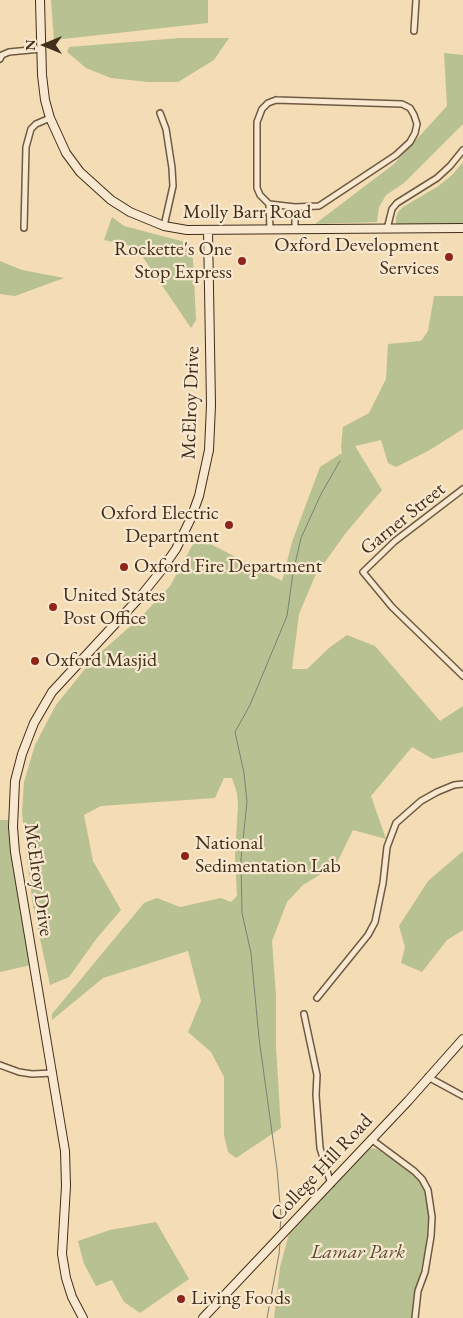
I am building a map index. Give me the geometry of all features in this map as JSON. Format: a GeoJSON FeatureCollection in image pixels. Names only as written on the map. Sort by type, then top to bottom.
{"type":"FeatureCollection","features":[{"type":"Feature","properties":{"kind":"street","name":"Molly Barr Road"},"geometry":{"type":"LineString","coordinates":[[40,0],[44,100],[50,118],[66,153],[80,172],[111,200],[130,212],[175,229],[463,228]]}},
{"type":"Feature","properties":{"kind":"street"},"geometry":{"type":"LineString","coordinates":[[414,31],[416,0]]}},
{"type":"Feature","properties":{"kind":"street"},"geometry":{"type":"LineString","coordinates":[[0,59],[2,55],[9,52],[41,49]]}},
{"type":"Feature","properties":{"kind":"street"},"geometry":{"type":"LineString","coordinates":[[276,100],[351,101],[394,103],[410,108],[417,124],[415,133],[410,142],[396,156],[319,206],[295,207],[269,204],[260,196],[257,188],[257,122],[262,109],[268,103],[276,100]]}},
{"type":"Feature","properties":{"kind":"street"},"geometry":{"type":"LineString","coordinates":[[160,113],[166,130],[173,186],[164,226]]}},
{"type":"Feature","properties":{"kind":"street"},"geometry":{"type":"LineString","coordinates":[[24,228],[26,147],[31,129],[36,124],[50,118]]}},
{"type":"Feature","properties":{"kind":"street"},"geometry":{"type":"LineString","coordinates":[[387,229],[392,209],[397,203],[437,178],[463,150]]}},
{"type":"Feature","properties":{"kind":"street"},"geometry":{"type":"LineString","coordinates":[[269,204],[270,229]]}},
{"type":"Feature","properties":{"kind":"street"},"geometry":{"type":"LineString","coordinates":[[295,207],[295,230]]}},
{"type":"Feature","properties":{"kind":"street","name":"McElroy Drive"},"geometry":{"type":"LineString","coordinates":[[83,1318],[72,1297],[66,1278],[62,1254],[66,1186],[65,1151],[15,852],[13,827],[15,781],[22,754],[34,723],[52,692],[140,597],[160,572],[180,542],[201,491],[209,451],[211,405],[208,230]]}},
{"type":"Feature","properties":{"kind":"street","name":"Garner Street"},"geometry":{"type":"LineString","coordinates":[[463,489],[395,540],[363,572],[392,607],[463,676]]}},
{"type":"Feature","properties":{"kind":"street"},"geometry":{"type":"LineString","coordinates":[[317,998],[368,935],[375,922],[383,883],[387,847],[396,823],[421,801],[454,785],[463,784]]}},
{"type":"Feature","properties":{"kind":"street"},"geometry":{"type":"LineString","coordinates":[[304,1014],[317,1075],[316,1095],[320,1148],[330,1184]]}},
{"type":"Feature","properties":{"kind":"street","name":"College Hill Road"},"geometry":{"type":"LineString","coordinates":[[204,1318],[463,1039]]}},
{"type":"Feature","properties":{"kind":"street"},"geometry":{"type":"LineString","coordinates":[[0,1065],[19,1072],[32,1074],[53,1073]]}},
{"type":"Feature","properties":{"kind":"street"},"geometry":{"type":"LineString","coordinates":[[428,1077],[463,1096]]}},
{"type":"Feature","properties":{"kind":"street"},"geometry":{"type":"LineString","coordinates":[[371,1139],[414,1171],[422,1179],[428,1190],[432,1217],[430,1242],[425,1272],[418,1291],[415,1318]]}},
{"type":"Feature","properties":{"kind":"green space"},"geometry":{"type":"Polygon","coordinates":[[[51,0],[208,0],[208,23],[54,40],[51,0]]]}},
{"type":"Feature","properties":{"kind":"green space"},"geometry":{"type":"Polygon","coordinates":[[[180,38],[229,38],[214,60],[178,82],[148,82],[111,78],[86,68],[67,52],[69,47],[180,38]]]}},
{"type":"Feature","properties":{"kind":"green space"},"geometry":{"type":"Polygon","coordinates":[[[444,53],[463,55],[463,124],[404,183],[386,195],[379,207],[377,222],[315,224],[394,164],[447,106],[444,53]]]}},
{"type":"Feature","properties":{"kind":"green space"},"geometry":{"type":"Polygon","coordinates":[[[463,162],[463,225],[396,224],[398,212],[403,207],[437,187],[452,175],[463,162]]]}},
{"type":"Feature","properties":{"kind":"green space"},"geometry":{"type":"Polygon","coordinates":[[[112,217],[124,226],[189,243],[193,260],[196,320],[191,328],[136,247],[104,240],[112,217]]]}},
{"type":"Feature","properties":{"kind":"green space"},"geometry":{"type":"Polygon","coordinates":[[[0,261],[22,270],[64,278],[15,296],[0,294],[0,261]]]}},
{"type":"Feature","properties":{"kind":"green space"},"geometry":{"type":"Polygon","coordinates":[[[434,296],[463,296],[463,429],[428,451],[396,467],[388,463],[381,440],[355,446],[382,490],[345,534],[315,576],[299,614],[292,669],[307,669],[329,648],[347,635],[375,646],[440,721],[463,706],[463,752],[433,759],[412,747],[371,796],[386,839],[353,830],[336,865],[303,885],[287,902],[272,941],[281,1128],[236,1158],[228,1152],[224,1135],[224,1077],[211,1052],[188,1032],[201,1001],[188,951],[103,978],[52,1020],[52,1014],[144,903],[157,898],[180,907],[221,898],[231,902],[237,896],[235,856],[238,805],[237,793],[232,778],[224,778],[215,798],[101,806],[84,815],[93,861],[121,910],[97,938],[69,977],[50,985],[33,906],[22,812],[24,782],[35,745],[56,705],[93,659],[141,617],[170,586],[197,537],[282,581],[292,542],[320,467],[342,453],[343,427],[369,413],[386,379],[388,344],[421,341],[428,331],[434,296]]]}},
{"type":"Feature","properties":{"kind":"green space"},"geometry":{"type":"Polygon","coordinates":[[[0,820],[8,820],[9,842],[31,965],[0,972],[0,820]]]}},
{"type":"Feature","properties":{"kind":"green space"},"geometry":{"type":"Polygon","coordinates":[[[463,851],[463,930],[447,940],[422,972],[401,963],[405,947],[399,926],[428,881],[463,851]]]}},
{"type":"Feature","properties":{"kind":"green space","name":"Lamar Park"},"geometry":{"type":"Polygon","coordinates":[[[369,1148],[377,1149],[412,1173],[420,1181],[427,1197],[429,1207],[426,1248],[413,1304],[412,1318],[274,1318],[280,1267],[290,1230],[369,1148]]]}},
{"type":"Feature","properties":{"kind":"green space"},"geometry":{"type":"Polygon","coordinates":[[[156,1222],[189,1279],[140,1313],[124,1302],[112,1280],[96,1286],[84,1264],[78,1241],[110,1230],[156,1222]]]}},
{"type":"Feature","properties":{"kind":"waterway"},"geometry":{"type":"LineString","coordinates":[[280,1231],[281,1216],[277,1169],[259,1038],[251,953],[242,913],[241,859],[247,802],[244,773],[235,732],[250,705],[287,616],[293,573],[301,538],[321,494],[340,461]]}},
{"type":"Feature","properties":{"kind":"waterway"},"geometry":{"type":"LineString","coordinates":[[267,1318],[280,1243]]}},
{"type":"Feature","properties":{"kind":"place","name":"Oxford Development Services"},"geometry":{"type":"Point","coordinates":[449,257]}},
{"type":"Feature","properties":{"kind":"place","name":"Rockette's One Stop Express"},"geometry":{"type":"Point","coordinates":[242,261]}},
{"type":"Feature","properties":{"kind":"place","name":"Oxford Electric Department"},"geometry":{"type":"Point","coordinates":[229,525]}},
{"type":"Feature","properties":{"kind":"place","name":"Oxford Fire Department"},"geometry":{"type":"Point","coordinates":[124,567]}},
{"type":"Feature","properties":{"kind":"place","name":"United States Post Office"},"geometry":{"type":"Point","coordinates":[53,607]}},
{"type":"Feature","properties":{"kind":"place","name":"Oxford Masjid"},"geometry":{"type":"Point","coordinates":[35,661]}},
{"type":"Feature","properties":{"kind":"place","name":"National Sedimentation Lab"},"geometry":{"type":"Point","coordinates":[185,856]}},
{"type":"Feature","properties":{"kind":"place","name":"Living Foods"},"geometry":{"type":"Point","coordinates":[181,1299]}}]}
